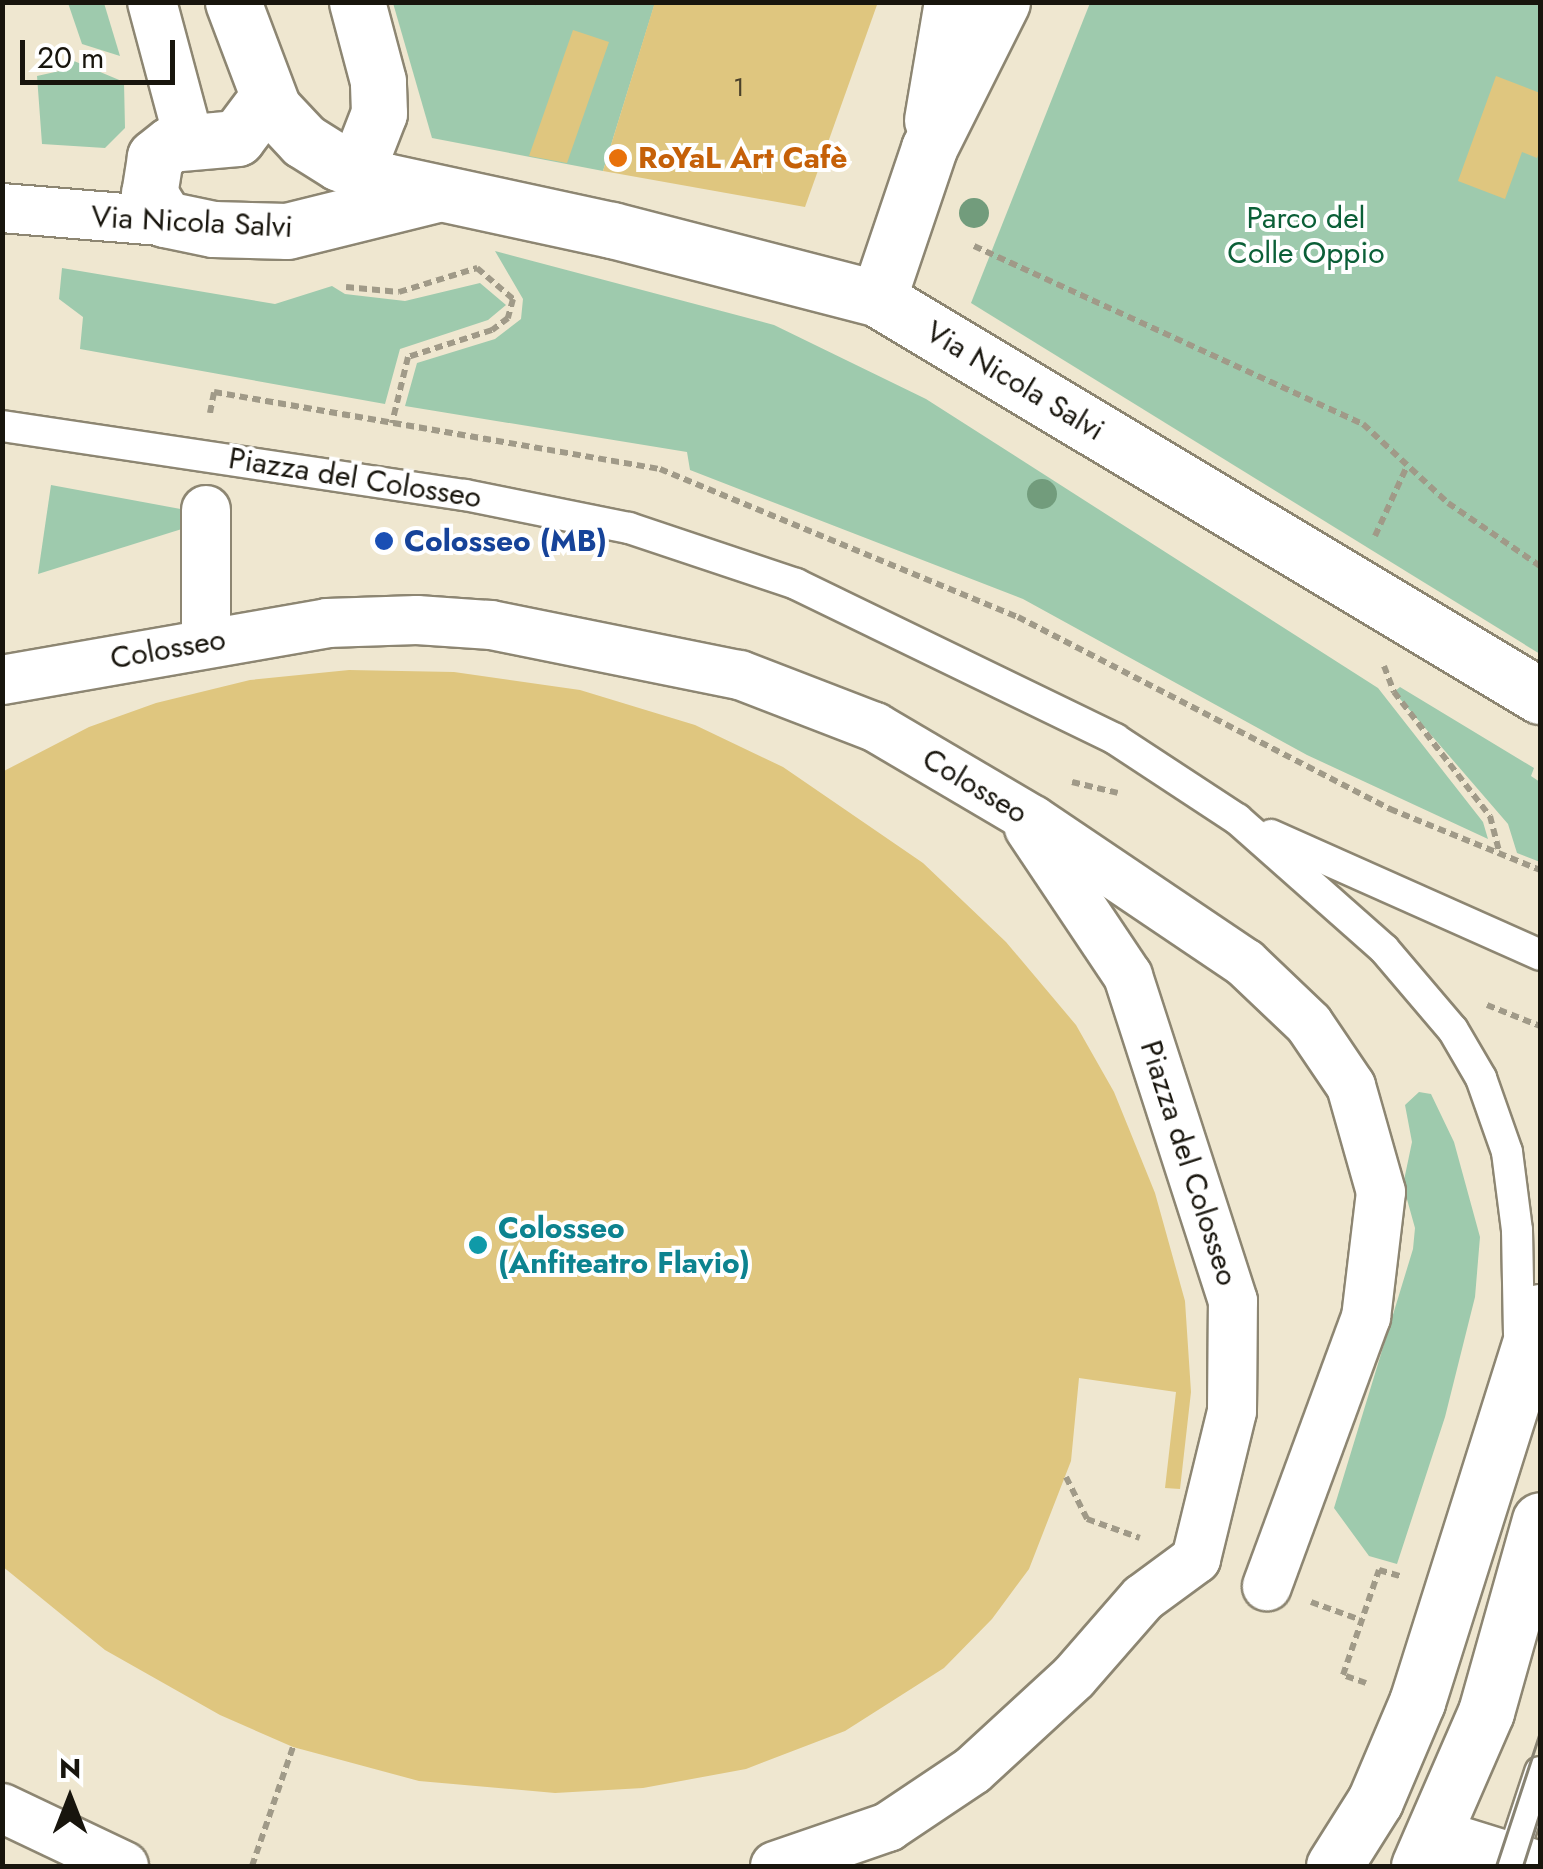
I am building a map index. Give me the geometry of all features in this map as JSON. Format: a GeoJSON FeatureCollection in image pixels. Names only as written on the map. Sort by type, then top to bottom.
{"type":"FeatureCollection","features":[{"type":"Feature","properties":{"kind":"main road"},"geometry":{"type":"LineString","coordinates":[[172,222],[156,209],[148,183],[155,157],[183,144],[237,138],[273,107],[233,2]]}},
{"type":"Feature","properties":{"kind":"main road"},"geometry":{"type":"LineString","coordinates":[[356,172],[379,112],[378,81],[357,2]]}},
{"type":"Feature","properties":{"kind":"main road"},"geometry":{"type":"LineString","coordinates":[[929,148],[952,2]]}},
{"type":"Feature","properties":{"kind":"main road"},"geometry":{"type":"LineString","coordinates":[[878,300],[929,148],[1002,2]]}},
{"type":"Feature","properties":{"kind":"main road","name":"Via Nicola Salvi"},"geometry":{"type":"LineString","coordinates":[[273,107],[312,147],[356,172],[438,194],[666,242],[878,300],[1540,696]]}},
{"type":"Feature","properties":{"kind":"main road","name":"Via Nicola Salvi"},"geometry":{"type":"LineString","coordinates":[[172,222],[288,230],[438,194]]}},
{"type":"Feature","properties":{"kind":"main road","name":"Piazza del Colosseo"},"geometry":{"type":"LineString","coordinates":[[1334,1866],[1376,1801],[1417,1702],[1540,1312]]}},
{"type":"Feature","properties":{"kind":"main road"},"geometry":{"type":"LineString","coordinates":[[1516,1865],[1428,1852],[1486,1712],[1540,1520]]}},
{"type":"Feature","properties":{"kind":"street"},"geometry":{"type":"LineString","coordinates":[[152,2],[183,144]]}},
{"type":"Feature","properties":{"kind":"street","name":"Via Nicola Salvi"},"geometry":{"type":"LineString","coordinates":[[2,208],[172,222]]}},
{"type":"Feature","properties":{"kind":"street"},"geometry":{"type":"LineString","coordinates":[[206,510],[206,642]]}},
{"type":"Feature","properties":{"kind":"street","name":"Colosseo"},"geometry":{"type":"LineString","coordinates":[[2,680],[328,623],[417,620],[596,644],[740,675],[875,726],[1017,810],[1245,963],[1309,1024],[1351,1086],[1381,1192],[1366,1317],[1285,1592]]}},
{"type":"Feature","properties":{"kind":"street","name":"Piazza del Colosseo"},"geometry":{"type":"LineString","coordinates":[[775,1866],[888,1827],[973,1770],[1074,1677],[1142,1598],[1196,1559],[1232,1411],[1233,1301],[1128,976],[1017,810]]}},
{"type":"Feature","properties":{"kind":"street"},"geometry":{"type":"LineString","coordinates":[[2,1808],[124,1866]]}},
{"type":"Feature","properties":{"kind":"lane","name":"Piazza del Colosseo"},"geometry":{"type":"LineString","coordinates":[[2,426],[505,502],[683,543],[796,584],[1081,720],[1237,819],[1540,955]]}},
{"type":"Feature","properties":{"kind":"lane","name":"Piazza del Colosseo"},"geometry":{"type":"LineString","coordinates":[[1237,819],[1406,971],[1481,1078],[1504,1142],[1515,1207],[1519,1336],[1511,1402]]}},
{"type":"Feature","properties":{"kind":"lane"},"geometry":{"type":"LineString","coordinates":[[1516,1865],[1540,1772]]}},
{"type":"Feature","properties":{"kind":"path"},"geometry":{"type":"LineString","coordinates":[[974,246],[1363,424],[1448,504],[1540,566]]}},
{"type":"Feature","properties":{"kind":"path"},"geometry":{"type":"LineString","coordinates":[[346,286],[399,292],[477,268],[513,300],[508,318],[492,330],[408,357],[392,422]]}},
{"type":"Feature","properties":{"kind":"path"},"geometry":{"type":"LineString","coordinates":[[210,413],[214,392]]}},
{"type":"Feature","properties":{"kind":"path"},"geometry":{"type":"LineString","coordinates":[[1370,548],[1408,466]]}},
{"type":"Feature","properties":{"kind":"path"},"geometry":{"type":"LineString","coordinates":[[1394,692],[1490,816],[1500,855]]}},
{"type":"Feature","properties":{"kind":"path"},"geometry":{"type":"LineString","coordinates":[[1473,1014],[1490,1003],[1540,1026]]}},
{"type":"Feature","properties":{"kind":"path"},"geometry":{"type":"LineString","coordinates":[[1366,1683],[1343,1676],[1361,1620],[1379,1570],[1404,1577]]}},
{"type":"Feature","properties":{"kind":"path"},"geometry":{"type":"LineString","coordinates":[[1285,1592],[1361,1620]]}},
{"type":"Feature","properties":{"kind":"path"},"geometry":{"type":"LineString","coordinates":[[252,1866],[293,1747]]}},
{"type":"Feature","properties":{"kind":"green space"},"geometry":{"type":"Polygon","coordinates":[[[68,3],[104,3],[120,56],[82,44],[68,3]]]}},
{"type":"Feature","properties":{"kind":"green space"},"geometry":{"type":"Polygon","coordinates":[[[393,3],[655,3],[603,171],[432,138],[393,3]]]}},
{"type":"Feature","properties":{"kind":"green space","name":"Parco del Colle Oppio"},"geometry":{"type":"Polygon","coordinates":[[[1090,3],[1540,3],[1540,654],[971,303],[1090,3]]]}},
{"type":"Feature","properties":{"kind":"green space"},"geometry":{"type":"Polygon","coordinates":[[[74,61],[124,82],[125,128],[105,148],[42,144],[37,76],[64,70],[74,61]]]}},
{"type":"Feature","properties":{"kind":"green space"},"geometry":{"type":"Polygon","coordinates":[[[495,251],[774,325],[926,399],[1378,688],[1483,822],[1488,839],[1307,755],[1023,599],[690,470],[687,452],[405,406],[417,363],[495,339],[521,319],[523,299],[495,251]]]}},
{"type":"Feature","properties":{"kind":"green space"},"geometry":{"type":"Polygon","coordinates":[[[62,268],[275,304],[332,286],[345,294],[405,301],[480,283],[506,305],[488,320],[400,349],[385,404],[80,349],[83,317],[59,299],[62,268]]]}},
{"type":"Feature","properties":{"kind":"green space"},"geometry":{"type":"Polygon","coordinates":[[[51,485],[186,510],[185,528],[38,574],[51,485]]]}},
{"type":"Feature","properties":{"kind":"green space"},"geometry":{"type":"Polygon","coordinates":[[[1400,687],[1534,768],[1531,776],[1540,782],[1540,862],[1517,853],[1508,824],[1394,692],[1400,687]]]}},
{"type":"Feature","properties":{"kind":"green space"},"geometry":{"type":"Polygon","coordinates":[[[1419,1092],[1431,1094],[1454,1142],[1480,1237],[1475,1297],[1445,1417],[1397,1564],[1369,1556],[1334,1508],[1413,1249],[1415,1228],[1403,1185],[1412,1142],[1405,1105],[1419,1092]]]}},
{"type":"Feature","properties":{"kind":"building"},"geometry":{"type":"Polygon","coordinates":[[[655,2],[878,2],[805,207],[603,171],[655,2]]]}},
{"type":"Feature","properties":{"kind":"building"},"geometry":{"type":"Polygon","coordinates":[[[573,30],[609,42],[567,163],[529,156],[573,30]]]}},
{"type":"Feature","properties":{"kind":"building"},"geometry":{"type":"Polygon","coordinates":[[[1496,76],[1540,93],[1540,149],[1537,158],[1522,152],[1505,199],[1458,181],[1496,76]]]}},
{"type":"Feature","properties":{"kind":"building"},"geometry":{"type":"Polygon","coordinates":[[[349,670],[454,672],[580,690],[695,725],[783,767],[923,863],[1006,942],[1076,1025],[1114,1092],[1155,1193],[1185,1301],[1191,1392],[1180,1489],[1165,1488],[1176,1392],[1079,1378],[1071,1461],[1029,1569],[992,1619],[944,1668],[845,1731],[746,1769],[643,1788],[555,1793],[419,1781],[293,1747],[220,1715],[105,1650],[2,1566],[2,772],[89,727],[156,703],[250,680],[349,670]]]}},
{"type":"Feature","properties":{"kind":"tram line"},"geometry":{"type":"LineString","coordinates":[[1496,1866],[1540,1732]]}},
{"type":"Feature","properties":{"kind":"tram line"},"geometry":{"type":"LineString","coordinates":[[1523,1866],[1540,1812]]}},
{"type":"Feature","properties":{"kind":"place","name":"RoYaL Art Cafè"},"geometry":{"type":"Point","coordinates":[618,158]}},
{"type":"Feature","properties":{"kind":"place","name":"Colosseo (MB)"},"geometry":{"type":"Point","coordinates":[384,541]}},
{"type":"Feature","properties":{"kind":"place","name":"Colosseo (Anfiteatro Flavio)"},"geometry":{"type":"Point","coordinates":[478,1245]}}]}
